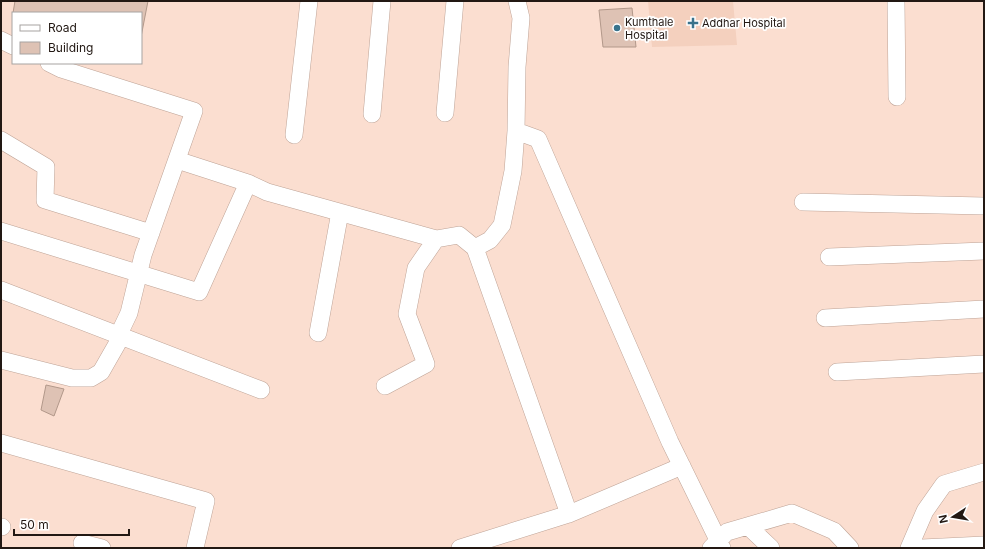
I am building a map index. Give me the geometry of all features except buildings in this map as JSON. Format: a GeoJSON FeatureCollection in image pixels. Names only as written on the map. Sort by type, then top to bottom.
{"type":"FeatureCollection","features":[{"type":"Feature","properties":{"kind":"street"},"geometry":{"type":"LineString","coordinates":[[294,135],[309,1]]}},
{"type":"Feature","properties":{"kind":"street"},"geometry":{"type":"LineString","coordinates":[[372,114],[382,1]]}},
{"type":"Feature","properties":{"kind":"street"},"geometry":{"type":"LineString","coordinates":[[445,113],[455,1]]}},
{"type":"Feature","properties":{"kind":"street"},"geometry":{"type":"LineString","coordinates":[[475,248],[490,240],[502,224],[512,172],[516,131],[517,67],[521,18],[517,1]]}},
{"type":"Feature","properties":{"kind":"street"},"geometry":{"type":"LineString","coordinates":[[896,1],[897,97]]}},
{"type":"Feature","properties":{"kind":"street"},"geometry":{"type":"LineString","coordinates":[[1,40],[12,46]]}},
{"type":"Feature","properties":{"kind":"street"},"geometry":{"type":"LineString","coordinates":[[1,360],[72,378],[91,378],[101,372],[117,344],[118,334],[129,313],[143,255],[194,111],[61,69],[51,64]]}},
{"type":"Feature","properties":{"kind":"street"},"geometry":{"type":"LineString","coordinates":[[516,131],[538,139],[717,546]]}},
{"type":"Feature","properties":{"kind":"street"},"geometry":{"type":"LineString","coordinates":[[1,140],[46,167],[46,200],[151,233]]}},
{"type":"Feature","properties":{"kind":"street"},"geometry":{"type":"LineString","coordinates":[[177,160],[248,183],[267,192],[436,239],[459,235],[475,248],[569,514]]}},
{"type":"Feature","properties":{"kind":"street"},"geometry":{"type":"LineString","coordinates":[[1,231],[199,292],[248,183]]}},
{"type":"Feature","properties":{"kind":"street"},"geometry":{"type":"LineString","coordinates":[[803,202],[984,206]]}},
{"type":"Feature","properties":{"kind":"street"},"geometry":{"type":"LineString","coordinates":[[318,333],[340,212]]}},
{"type":"Feature","properties":{"kind":"street"},"geometry":{"type":"LineString","coordinates":[[385,386],[426,364],[407,314],[416,268],[436,239]]}},
{"type":"Feature","properties":{"kind":"street"},"geometry":{"type":"LineString","coordinates":[[829,257],[984,252]]}},
{"type":"Feature","properties":{"kind":"street"},"geometry":{"type":"LineString","coordinates":[[1,290],[261,390]]}},
{"type":"Feature","properties":{"kind":"street"},"geometry":{"type":"LineString","coordinates":[[825,318],[984,308]]}},
{"type":"Feature","properties":{"kind":"street"},"geometry":{"type":"LineString","coordinates":[[837,372],[984,364]]}},
{"type":"Feature","properties":{"kind":"street"},"geometry":{"type":"LineString","coordinates":[[1,443],[206,501],[195,548]]}},
{"type":"Feature","properties":{"kind":"street"},"geometry":{"type":"LineString","coordinates":[[460,548],[569,514],[682,466]]}},
{"type":"Feature","properties":{"kind":"street"},"geometry":{"type":"LineString","coordinates":[[909,548],[925,511],[944,484],[984,472]]}},
{"type":"Feature","properties":{"kind":"street"},"geometry":{"type":"LineString","coordinates":[[717,546],[727,532],[792,513],[834,531],[850,548]]}},
{"type":"Feature","properties":{"kind":"street"},"geometry":{"type":"LineString","coordinates":[[748,526],[771,548]]}},
{"type":"Feature","properties":{"kind":"street"},"geometry":{"type":"LineString","coordinates":[[82,543],[102,548]]}},
{"type":"Feature","properties":{"kind":"street"},"geometry":{"type":"LineString","coordinates":[[922,548],[984,545]]}},
{"type":"Feature","properties":{"kind":"shaded area","name":"Addhar Hospital"},"geometry":{"type":"Polygon","coordinates":[[[648,1],[733,1],[737,45],[652,47],[648,1]]]}},
{"type":"Feature","properties":{"kind":"place","name":"Addhar Hospital"},"geometry":{"type":"Point","coordinates":[693,23]}},
{"type":"Feature","properties":{"kind":"place","name":"Kumthale Hospital"},"geometry":{"type":"Point","coordinates":[617,28]}}]}
